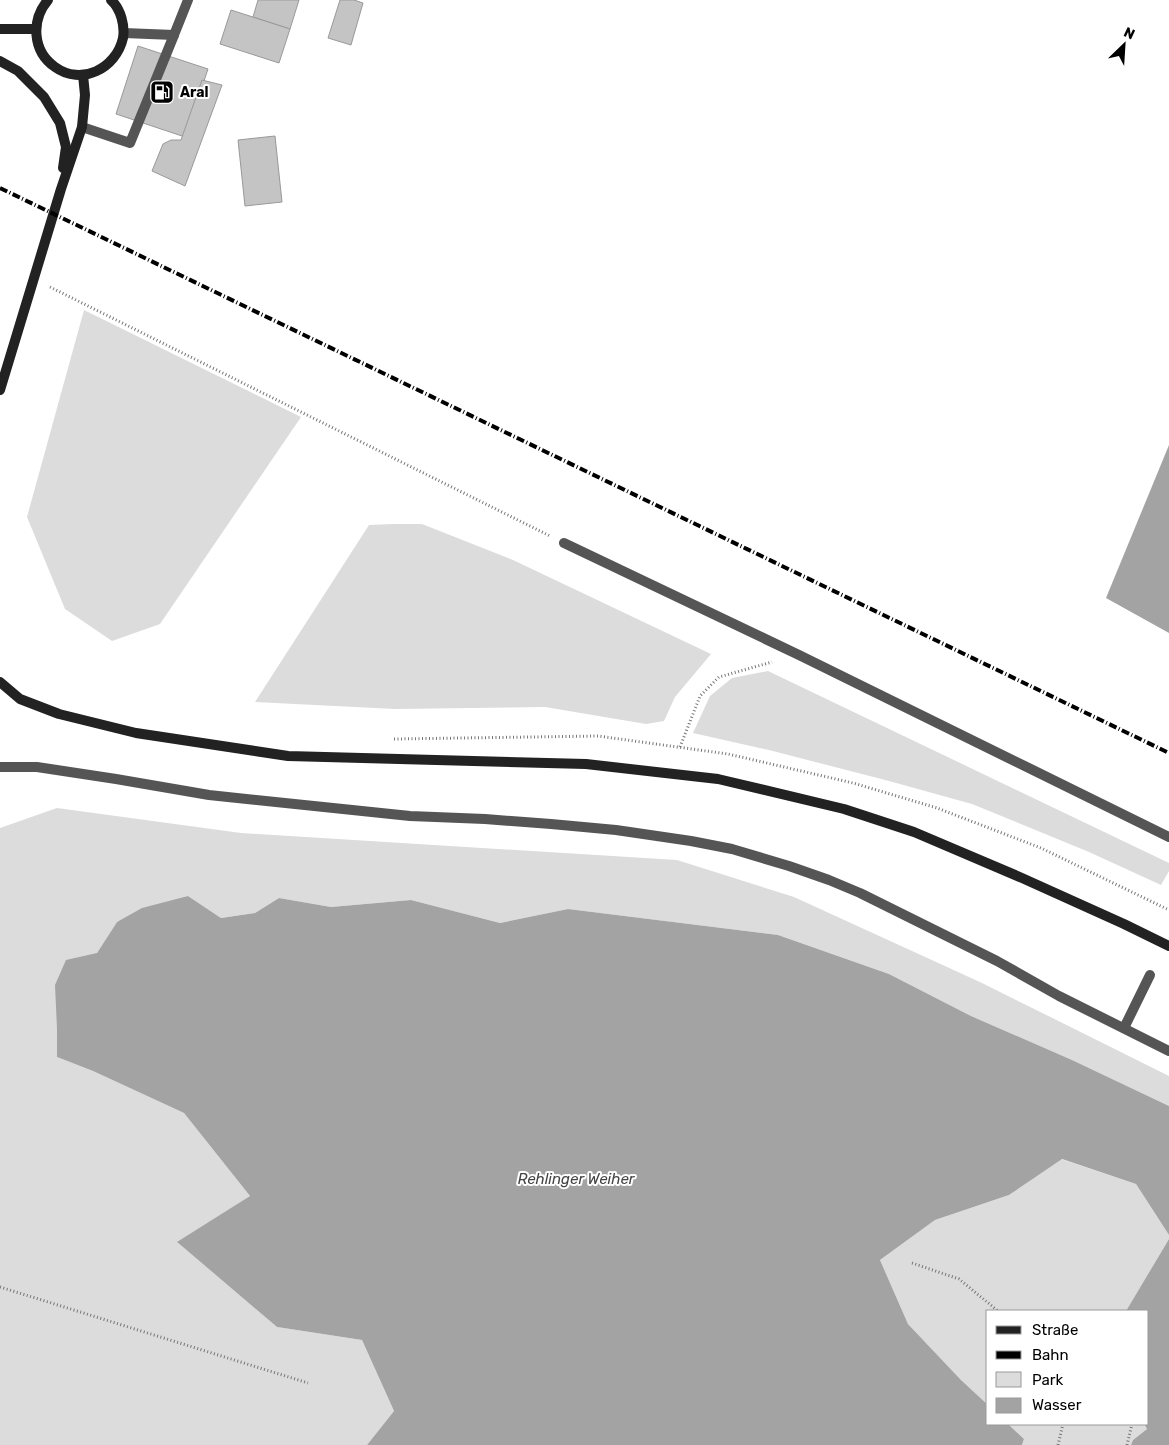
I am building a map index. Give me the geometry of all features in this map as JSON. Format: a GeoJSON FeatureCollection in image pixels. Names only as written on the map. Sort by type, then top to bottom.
{"type":"FeatureCollection","features":[{"type":"Feature","properties":{"kind":"main road"},"geometry":{"type":"LineString","coordinates":[[48,0],[39,14],[36,29],[38,44],[44,57],[55,67],[68,73],[83,75],[98,71],[111,62],[120,48],[124,33],[122,17],[111,0]]}},
{"type":"Feature","properties":{"kind":"main road"},"geometry":{"type":"LineString","coordinates":[[0,29],[36,29]]}},
{"type":"Feature","properties":{"kind":"main road"},"geometry":{"type":"LineString","coordinates":[[0,61],[18,71],[44,97],[60,123],[66,147],[61,189]]}},
{"type":"Feature","properties":{"kind":"main road"},"geometry":{"type":"LineString","coordinates":[[0,390],[61,189],[82,127],[85,95],[83,75]]}},
{"type":"Feature","properties":{"kind":"main road"},"geometry":{"type":"LineString","coordinates":[[0,682],[20,699],[59,714],[136,733],[288,756],[586,764],[718,779],[844,809],[914,832],[1022,878],[1169,946]]}},
{"type":"Feature","properties":{"kind":"street"},"geometry":{"type":"LineString","coordinates":[[82,127],[130,143],[188,0]]}},
{"type":"Feature","properties":{"kind":"street"},"geometry":{"type":"LineString","coordinates":[[124,33],[174,35]]}},
{"type":"Feature","properties":{"kind":"street"},"geometry":{"type":"LineString","coordinates":[[564,542],[1169,837]]}},
{"type":"Feature","properties":{"kind":"street"},"geometry":{"type":"LineString","coordinates":[[0,767],[37,767],[210,795],[410,816],[504,820],[616,830],[732,849],[789,866],[860,893],[997,961],[1059,996],[1169,1050]]}},
{"type":"Feature","properties":{"kind":"street"},"geometry":{"type":"LineString","coordinates":[[1124,1028],[1150,975]]}},
{"type":"Feature","properties":{"kind":"path"},"geometry":{"type":"LineString","coordinates":[[34,278],[564,542]]}},
{"type":"Feature","properties":{"kind":"path"},"geometry":{"type":"LineString","coordinates":[[680,747],[700,696],[719,677],[746,668],[799,656]]}},
{"type":"Feature","properties":{"kind":"path"},"geometry":{"type":"LineString","coordinates":[[912,1263],[959,1279],[997,1310]]}},
{"type":"Feature","properties":{"kind":"path"},"geometry":{"type":"LineString","coordinates":[[0,1287],[308,1383]]}},
{"type":"Feature","properties":{"kind":"path"},"geometry":{"type":"LineString","coordinates":[[1058,1445],[1062,1425]]}},
{"type":"Feature","properties":{"kind":"path"},"geometry":{"type":"LineString","coordinates":[[1127,1445],[1132,1425]]}},
{"type":"Feature","properties":{"kind":"green space"},"geometry":{"type":"Polygon","coordinates":[[[84,310],[301,417],[160,624],[112,641],[65,609],[27,517],[84,310]]]}},
{"type":"Feature","properties":{"kind":"green space"},"geometry":{"type":"Polygon","coordinates":[[[422,524],[513,560],[711,654],[675,697],[664,721],[646,724],[545,707],[395,709],[255,702],[369,525],[422,524]]]}},
{"type":"Feature","properties":{"kind":"green space"},"geometry":{"type":"Polygon","coordinates":[[[768,671],[1169,863],[1169,871],[1161,885],[1089,852],[972,804],[769,750],[693,733],[710,696],[732,678],[768,671]]]}},
{"type":"Feature","properties":{"kind":"green space"},"geometry":{"type":"Polygon","coordinates":[[[57,808],[241,833],[677,860],[794,897],[982,983],[1169,1076],[1169,1106],[1072,1060],[971,1016],[889,974],[778,935],[568,909],[500,923],[411,900],[331,907],[279,898],[255,913],[221,918],[188,896],[117,922],[97,953],[57,1029],[57,1057],[93,1071],[184,1113],[250,1196],[178,1243],[277,1327],[362,1340],[394,1411],[367,1445],[0,1445],[0,828],[57,808]]]}},
{"type":"Feature","properties":{"kind":"green space"},"geometry":{"type":"Polygon","coordinates":[[[1061,1159],[1136,1184],[1169,1235],[1169,1239],[1127,1310],[986,1310],[986,1403],[961,1380],[908,1324],[880,1260],[935,1220],[1009,1195],[1061,1159]]]}},
{"type":"Feature","properties":{"kind":"green space"},"geometry":{"type":"Polygon","coordinates":[[[1009,1425],[1144,1425],[1147,1429],[1133,1440],[1131,1445],[1022,1445],[1024,1439],[1009,1425]]]}},
{"type":"Feature","properties":{"kind":"water"},"geometry":{"type":"Polygon","coordinates":[[[1169,445],[1169,633],[1106,598],[1169,445]]]}},
{"type":"Feature","properties":{"kind":"water","name":"Rehlinger Weiher"},"geometry":{"type":"Polygon","coordinates":[[[188,896],[221,918],[255,913],[279,898],[331,907],[411,900],[500,923],[568,909],[778,935],[889,974],[971,1016],[1072,1060],[1169,1106],[1169,1235],[1136,1184],[1062,1159],[1009,1195],[935,1220],[880,1260],[908,1324],[961,1380],[986,1403],[986,1425],[1009,1425],[1024,1439],[1022,1445],[367,1445],[394,1411],[362,1340],[277,1327],[177,1242],[250,1196],[184,1113],[93,1071],[57,1057],[55,985],[66,960],[97,953],[117,922],[142,908],[188,896]]]}},
{"type":"Feature","properties":{"kind":"water"},"geometry":{"type":"Polygon","coordinates":[[[1169,1239],[1169,1445],[1131,1445],[1133,1440],[1147,1429],[1145,1425],[1149,1425],[1149,1310],[1127,1310],[1169,1239]]]}},
{"type":"Feature","properties":{"kind":"building"},"geometry":{"type":"Polygon","coordinates":[[[258,0],[299,0],[290,29],[253,17],[258,0]]]}},
{"type":"Feature","properties":{"kind":"building"},"geometry":{"type":"Polygon","coordinates":[[[340,0],[354,0],[363,3],[351,45],[328,38],[340,0]]]}},
{"type":"Feature","properties":{"kind":"building"},"geometry":{"type":"Polygon","coordinates":[[[231,10],[290,29],[279,63],[220,44],[231,10]]]}},
{"type":"Feature","properties":{"kind":"building","name":"Aral"},"geometry":{"type":"Polygon","coordinates":[[[138,46],[208,69],[185,137],[116,114],[138,46]]]}},
{"type":"Feature","properties":{"kind":"building"},"geometry":{"type":"Polygon","coordinates":[[[202,80],[222,85],[185,186],[152,171],[163,144],[171,140],[181,140],[202,80]]]}},
{"type":"Feature","properties":{"kind":"building"},"geometry":{"type":"Polygon","coordinates":[[[275,136],[282,202],[245,206],[238,140],[275,136]]]}},
{"type":"Feature","properties":{"kind":"railway"},"geometry":{"type":"LineString","coordinates":[[0,188],[1169,753]]}},
{"type":"Feature","properties":{"kind":"place","name":"Aral"},"geometry":{"type":"Point","coordinates":[162,92]}}]}
